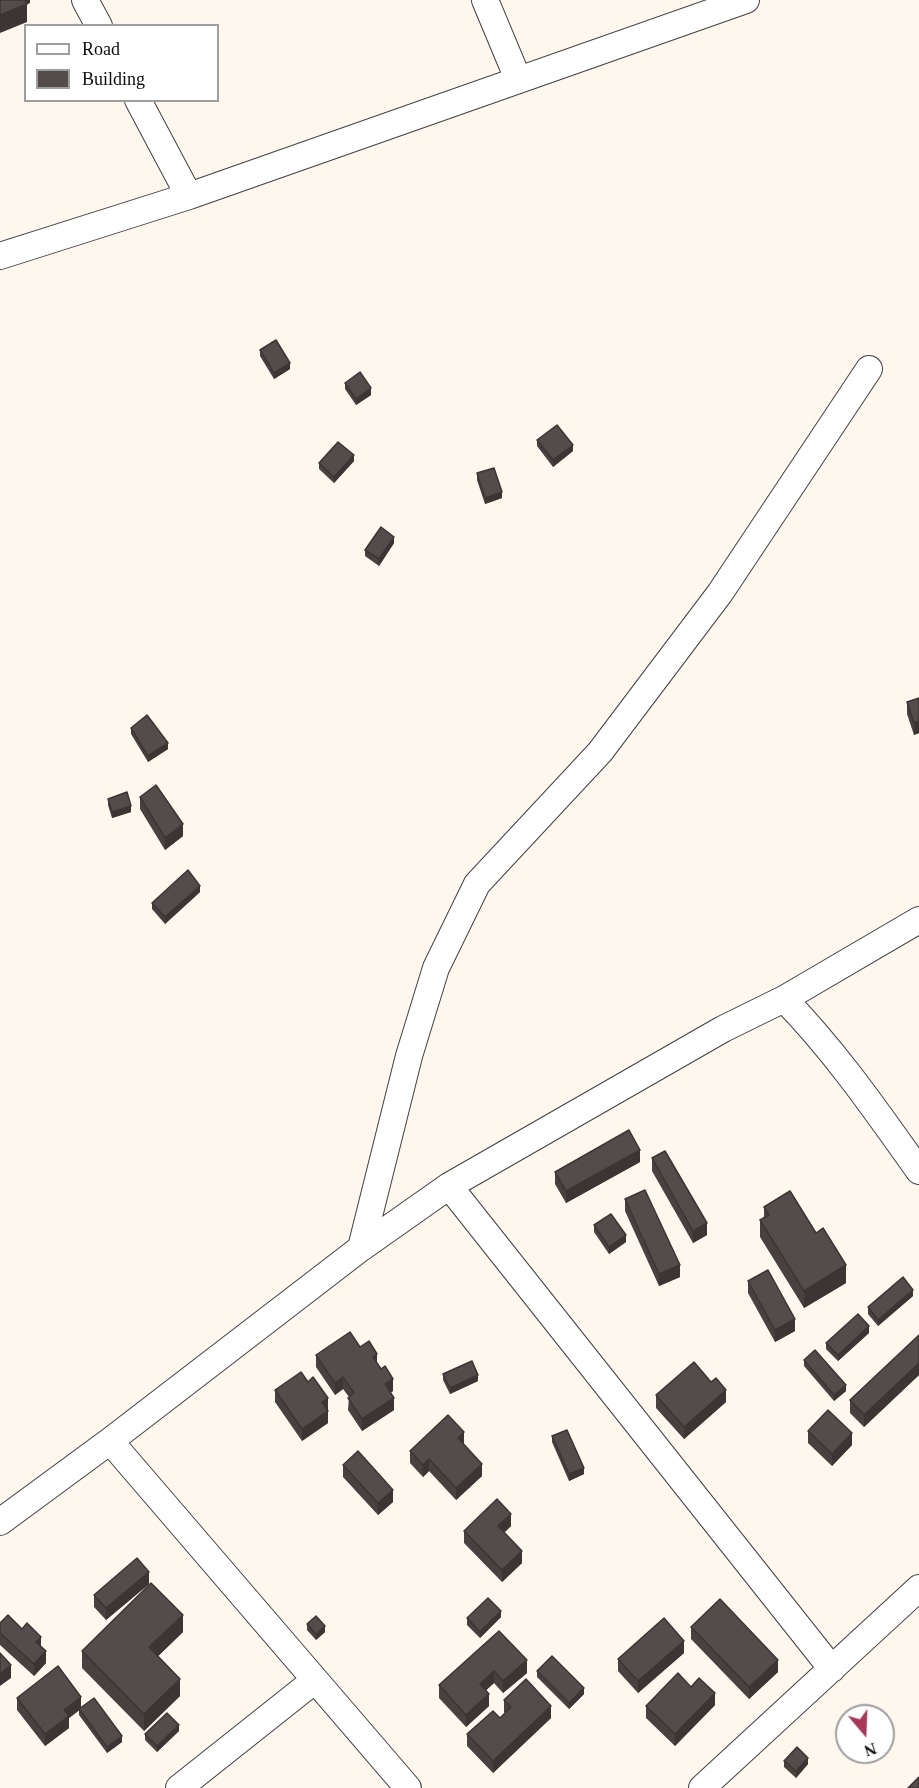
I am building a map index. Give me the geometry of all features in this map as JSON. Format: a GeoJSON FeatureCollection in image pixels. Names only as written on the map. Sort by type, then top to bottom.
{"type":"FeatureCollection","features":[{"type":"Feature","properties":{"kind":"street"},"geometry":{"type":"LineString","coordinates":[[85,0],[98,24]]}},
{"type":"Feature","properties":{"kind":"street"},"geometry":{"type":"LineString","coordinates":[[485,0],[518,80]]}},
{"type":"Feature","properties":{"kind":"street"},"geometry":{"type":"LineString","coordinates":[[0,256],[189,196],[746,0]]}},
{"type":"Feature","properties":{"kind":"street"},"geometry":{"type":"LineString","coordinates":[[139,102],[189,196]]}},
{"type":"Feature","properties":{"kind":"street"},"geometry":{"type":"LineString","coordinates":[[361,1248],[435,968],[477,884],[600,752],[720,593],[869,369]]}},
{"type":"Feature","properties":{"kind":"street"},"geometry":{"type":"LineString","coordinates":[[0,1522],[110,1441],[361,1248],[449,1186],[723,1029],[784,999],[919,920]]}},
{"type":"Feature","properties":{"kind":"street"},"geometry":{"type":"LineString","coordinates":[[784,999],[808,1023],[840,1063],[919,1172]]}},
{"type":"Feature","properties":{"kind":"street"},"geometry":{"type":"LineString","coordinates":[[449,1186],[832,1669]]}},
{"type":"Feature","properties":{"kind":"street"},"geometry":{"type":"LineString","coordinates":[[110,1441],[408,1788]]}},
{"type":"Feature","properties":{"kind":"street"},"geometry":{"type":"LineString","coordinates":[[702,1788],[919,1588]]}},
{"type":"Feature","properties":{"kind":"street"},"geometry":{"type":"LineString","coordinates":[[179,1788],[315,1680]]}},
{"type":"Feature","properties":{"kind":"building"},"geometry":{"type":"Polygon","coordinates":[[[0,0],[25,0],[27,4],[0,15],[0,0]]]}},
{"type":"Feature","properties":{"kind":"building"},"geometry":{"type":"Polygon","coordinates":[[[276,340],[290,363],[274,373],[260,350],[276,340]]]}},
{"type":"Feature","properties":{"kind":"building"},"geometry":{"type":"Polygon","coordinates":[[[360,372],[371,388],[356,399],[345,383],[360,372]]]}},
{"type":"Feature","properties":{"kind":"building"},"geometry":{"type":"Polygon","coordinates":[[[557,425],[573,445],[553,460],[537,440],[557,425]]]}},
{"type":"Feature","properties":{"kind":"building"},"geometry":{"type":"Polygon","coordinates":[[[338,442],[354,455],[334,477],[319,463],[338,442]]]}},
{"type":"Feature","properties":{"kind":"building"},"geometry":{"type":"Polygon","coordinates":[[[494,468],[502,492],[485,498],[477,473],[494,468]]]}},
{"type":"Feature","properties":{"kind":"building"},"geometry":{"type":"Polygon","coordinates":[[[381,527],[394,537],[379,559],[365,550],[381,527]]]}},
{"type":"Feature","properties":{"kind":"building"},"geometry":{"type":"Polygon","coordinates":[[[919,698],[919,721],[914,723],[907,702],[919,698]]]}},
{"type":"Feature","properties":{"kind":"building"},"geometry":{"type":"Polygon","coordinates":[[[147,715],[168,743],[148,756],[131,728],[147,715]]]}},
{"type":"Feature","properties":{"kind":"building"},"geometry":{"type":"Polygon","coordinates":[[[156,785],[183,824],[165,838],[140,797],[156,785]]]}},
{"type":"Feature","properties":{"kind":"building"},"geometry":{"type":"Polygon","coordinates":[[[127,792],[131,806],[112,812],[108,799],[127,792]]]}},
{"type":"Feature","properties":{"kind":"building"},"geometry":{"type":"Polygon","coordinates":[[[188,870],[200,886],[165,917],[152,903],[188,870]]]}},
{"type":"Feature","properties":{"kind":"building"},"geometry":{"type":"Polygon","coordinates":[[[629,1130],[640,1150],[566,1191],[555,1172],[629,1130]]]}},
{"type":"Feature","properties":{"kind":"building"},"geometry":{"type":"Polygon","coordinates":[[[665,1151],[707,1223],[693,1231],[652,1158],[665,1151]]]}},
{"type":"Feature","properties":{"kind":"building"},"geometry":{"type":"Polygon","coordinates":[[[645,1190],[680,1265],[659,1274],[625,1199],[645,1190]]]}},
{"type":"Feature","properties":{"kind":"building"},"geometry":{"type":"Polygon","coordinates":[[[790,1191],[816,1233],[823,1228],[846,1265],[804,1291],[760,1220],[769,1215],[764,1207],[790,1191]]]}},
{"type":"Feature","properties":{"kind":"building"},"geometry":{"type":"Polygon","coordinates":[[[611,1214],[626,1235],[609,1247],[594,1225],[611,1214]]]}},
{"type":"Feature","properties":{"kind":"building"},"geometry":{"type":"Polygon","coordinates":[[[768,1270],[795,1319],[775,1330],[748,1281],[768,1270]]]}},
{"type":"Feature","properties":{"kind":"building"},"geometry":{"type":"Polygon","coordinates":[[[903,1277],[913,1290],[878,1320],[868,1307],[903,1277]]]}},
{"type":"Feature","properties":{"kind":"building"},"geometry":{"type":"Polygon","coordinates":[[[858,1314],[869,1326],[838,1355],[826,1343],[858,1314]]]}},
{"type":"Feature","properties":{"kind":"building"},"geometry":{"type":"Polygon","coordinates":[[[350,1332],[360,1347],[369,1341],[377,1354],[373,1357],[381,1369],[385,1366],[393,1379],[385,1384],[394,1398],[362,1419],[348,1398],[354,1393],[343,1377],[335,1383],[316,1355],[350,1332]]]}},
{"type":"Feature","properties":{"kind":"building"},"geometry":{"type":"Polygon","coordinates":[[[919,1335],[919,1363],[864,1415],[850,1400],[919,1335]]]}},
{"type":"Feature","properties":{"kind":"building"},"geometry":{"type":"Polygon","coordinates":[[[815,1350],[846,1385],[834,1395],[804,1360],[815,1350]]]}},
{"type":"Feature","properties":{"kind":"building"},"geometry":{"type":"Polygon","coordinates":[[[472,1361],[478,1375],[450,1388],[443,1374],[472,1361]]]}},
{"type":"Feature","properties":{"kind":"building"},"geometry":{"type":"Polygon","coordinates":[[[694,1362],[711,1382],[716,1378],[726,1390],[684,1427],[656,1395],[694,1362]]]}},
{"type":"Feature","properties":{"kind":"building"},"geometry":{"type":"Polygon","coordinates":[[[301,1372],[308,1382],[313,1377],[328,1398],[322,1402],[328,1411],[302,1429],[275,1390],[301,1372]]]}},
{"type":"Feature","properties":{"kind":"building"},"geometry":{"type":"Polygon","coordinates":[[[828,1410],[852,1433],[832,1454],[808,1431],[828,1410]]]}},
{"type":"Feature","properties":{"kind":"building"},"geometry":{"type":"Polygon","coordinates":[[[448,1415],[464,1432],[458,1438],[482,1464],[456,1488],[429,1459],[423,1465],[410,1451],[448,1415]]]}},
{"type":"Feature","properties":{"kind":"building"},"geometry":{"type":"Polygon","coordinates":[[[567,1430],[584,1468],[569,1474],[552,1436],[567,1430]]]}},
{"type":"Feature","properties":{"kind":"building"},"geometry":{"type":"Polygon","coordinates":[[[358,1451],[393,1490],[378,1503],[343,1465],[358,1451]]]}},
{"type":"Feature","properties":{"kind":"building"},"geometry":{"type":"Polygon","coordinates":[[[497,1499],[511,1514],[498,1526],[522,1551],[502,1570],[464,1531],[497,1499]]]}},
{"type":"Feature","properties":{"kind":"building"},"geometry":{"type":"Polygon","coordinates":[[[137,1558],[149,1572],[106,1608],[94,1595],[137,1558]]]}},
{"type":"Feature","properties":{"kind":"building"},"geometry":{"type":"Polygon","coordinates":[[[151,1583],[183,1615],[149,1647],[180,1679],[144,1714],[82,1651],[151,1583]]]}},
{"type":"Feature","properties":{"kind":"building"},"geometry":{"type":"Polygon","coordinates":[[[488,1598],[501,1611],[480,1632],[467,1618],[488,1598]]]}},
{"type":"Feature","properties":{"kind":"building"},"geometry":{"type":"Polygon","coordinates":[[[720,1599],[778,1660],[749,1687],[691,1627],[720,1599]]]}},
{"type":"Feature","properties":{"kind":"building"},"geometry":{"type":"Polygon","coordinates":[[[8,1615],[22,1629],[27,1623],[41,1637],[36,1642],[46,1651],[34,1664],[0,1633],[0,1623],[8,1615]]]}},
{"type":"Feature","properties":{"kind":"building"},"geometry":{"type":"Polygon","coordinates":[[[316,1616],[325,1626],[316,1634],[307,1624],[316,1616]]]}},
{"type":"Feature","properties":{"kind":"building"},"geometry":{"type":"Polygon","coordinates":[[[664,1618],[684,1641],[638,1681],[618,1659],[664,1618]]]}},
{"type":"Feature","properties":{"kind":"building"},"geometry":{"type":"Polygon","coordinates":[[[499,1631],[527,1660],[503,1681],[494,1671],[480,1684],[489,1694],[466,1715],[439,1685],[499,1631]]]}},
{"type":"Feature","properties":{"kind":"building"},"geometry":{"type":"Polygon","coordinates":[[[0,1653],[11,1665],[0,1674],[0,1653]]]}},
{"type":"Feature","properties":{"kind":"building"},"geometry":{"type":"Polygon","coordinates":[[[552,1656],[584,1688],[569,1703],[537,1671],[552,1656]]]}},
{"type":"Feature","properties":{"kind":"building"},"geometry":{"type":"Polygon","coordinates":[[[58,1666],[81,1697],[64,1710],[69,1716],[45,1734],[17,1698],[58,1666]]]}},
{"type":"Feature","properties":{"kind":"building"},"geometry":{"type":"Polygon","coordinates":[[[678,1673],[691,1687],[699,1678],[715,1693],[675,1734],[646,1706],[678,1673]]]}},
{"type":"Feature","properties":{"kind":"building"},"geometry":{"type":"Polygon","coordinates":[[[526,1679],[551,1706],[493,1761],[467,1734],[493,1711],[500,1718],[511,1707],[504,1700],[526,1679]]]}},
{"type":"Feature","properties":{"kind":"building"},"geometry":{"type":"Polygon","coordinates":[[[94,1698],[122,1736],[107,1747],[79,1709],[94,1698]]]}},
{"type":"Feature","properties":{"kind":"building"},"geometry":{"type":"Polygon","coordinates":[[[167,1713],[179,1725],[157,1746],[145,1734],[167,1713]]]}},
{"type":"Feature","properties":{"kind":"building"},"geometry":{"type":"Polygon","coordinates":[[[797,1747],[808,1758],[796,1771],[784,1761],[797,1747]]]}},
{"type":"Feature","properties":{"kind":"building"},"geometry":{"type":"Polygon","coordinates":[[[919,1777],[919,1788],[908,1788],[919,1777]]]}}]}
